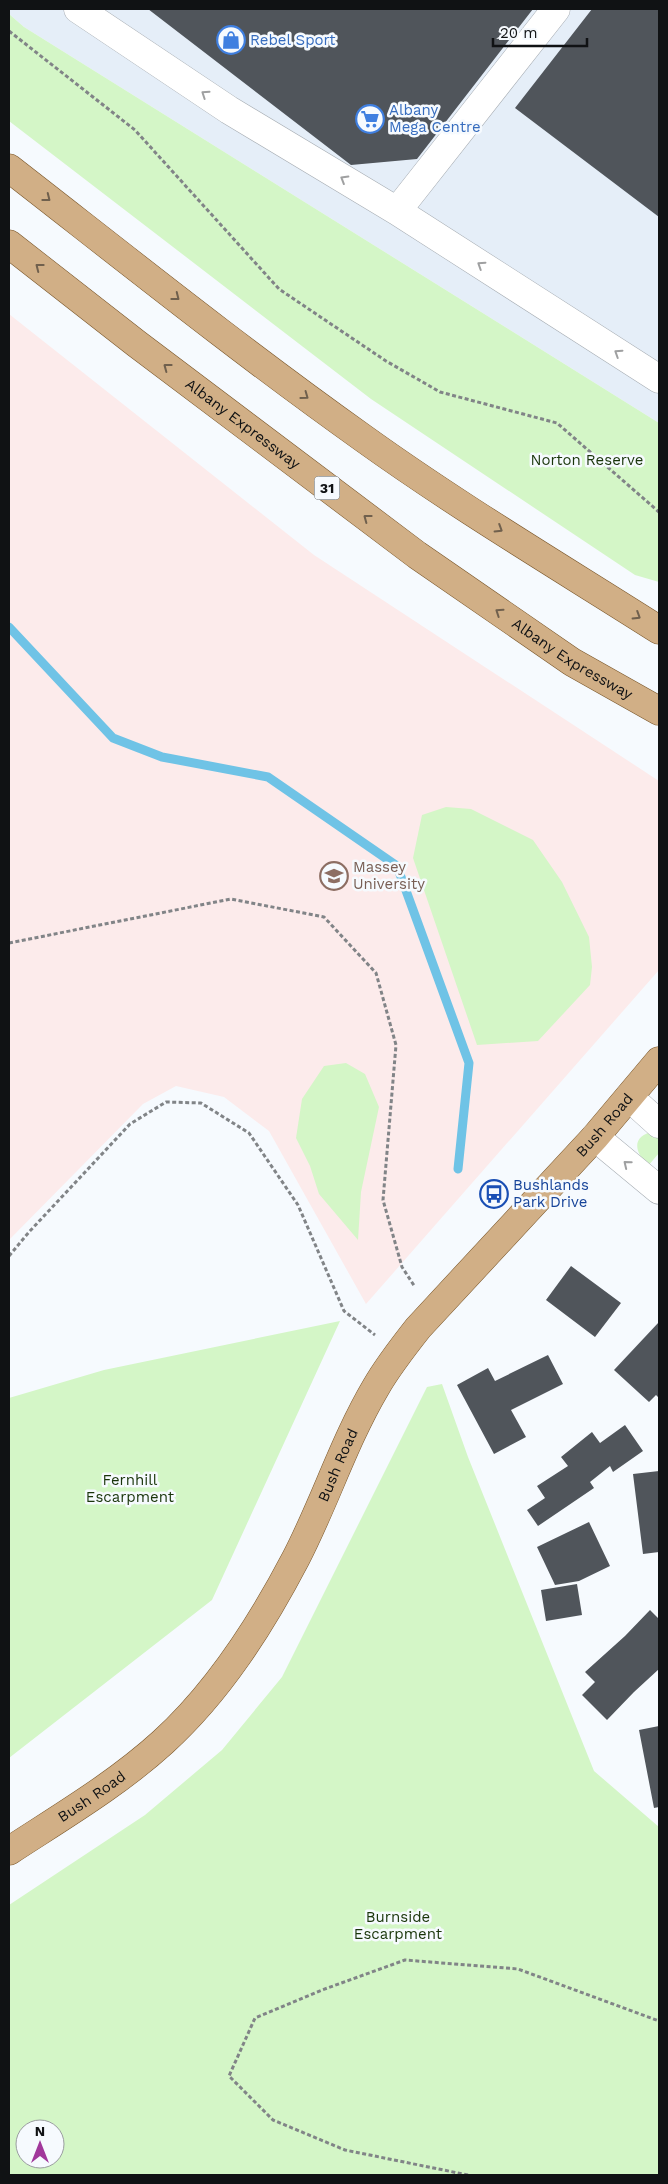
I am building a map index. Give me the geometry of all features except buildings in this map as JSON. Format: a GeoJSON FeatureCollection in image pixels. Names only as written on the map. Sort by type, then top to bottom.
{"type":"FeatureCollection","features":[{"type":"Feature","properties":{"kind":"main road"},"geometry":{"type":"LineString","coordinates":[[9,168],[273,372],[364,439],[458,504],[659,630]]}},
{"type":"Feature","properties":{"kind":"main road","name":"Albany Expressway"},"geometry":{"type":"LineString","coordinates":[[9,244],[137,344],[417,555],[572,662],[659,711]]}},
{"type":"Feature","properties":{"kind":"main road","name":"Bush Road"},"geometry":{"type":"LineString","coordinates":[[9,1851],[115,1780],[163,1742],[202,1702],[237,1655],[268,1608],[296,1557],[358,1420],[376,1385],[398,1353],[432,1312],[595,1137],[659,1061]]}},
{"type":"Feature","properties":{"kind":"street"},"geometry":{"type":"LineString","coordinates":[[78,9],[229,110],[397,211],[659,379]]}},
{"type":"Feature","properties":{"kind":"street"},"geometry":{"type":"LineString","coordinates":[[397,211],[556,9]]}},
{"type":"Feature","properties":{"kind":"street"},"geometry":{"type":"LineString","coordinates":[[629,1097],[659,1124]]}},
{"type":"Feature","properties":{"kind":"street"},"geometry":{"type":"LineString","coordinates":[[595,1137],[659,1190]]}},
{"type":"Feature","properties":{"kind":"path"},"geometry":{"type":"LineString","coordinates":[[9,31],[21,38],[135,130],[279,289],[386,361],[440,392],[557,423],[659,512]]}},
{"type":"Feature","properties":{"kind":"path"},"geometry":{"type":"LineString","coordinates":[[9,943],[231,899],[324,917],[376,973],[396,1045],[384,1200],[402,1268],[432,1312]]}},
{"type":"Feature","properties":{"kind":"path"},"geometry":{"type":"LineString","coordinates":[[9,1256],[130,1124],[166,1102],[201,1103],[249,1133],[298,1205],[344,1311],[398,1353]]}},
{"type":"Feature","properties":{"kind":"path"},"geometry":{"type":"LineString","coordinates":[[468,2175],[345,2150],[273,2120],[229,2076],[255,2018],[322,1990],[405,1960],[518,1969],[659,2021]]}},
{"type":"Feature","properties":{"kind":"shaded area"},"geometry":{"type":"Polygon","coordinates":[[[9,9],[659,9],[659,423],[24,27],[9,14],[9,9]]]}},
{"type":"Feature","properties":{"kind":"shaded area","name":"Massey University"},"geometry":{"type":"Polygon","coordinates":[[[9,314],[314,555],[659,781],[659,970],[366,1304],[269,1131],[224,1097],[176,1086],[143,1104],[9,1240],[9,314]]]}},
{"type":"Feature","properties":{"kind":"green space","name":"Norton Reserve"},"geometry":{"type":"Polygon","coordinates":[[[9,14],[24,27],[659,423],[659,582],[635,575],[371,399],[9,121],[9,14]]]}},
{"type":"Feature","properties":{"kind":"green space"},"geometry":{"type":"Polygon","coordinates":[[[446,807],[471,809],[533,840],[562,882],[589,937],[592,967],[590,985],[538,1041],[477,1045],[413,858],[422,815],[446,807]]]}},
{"type":"Feature","properties":{"kind":"green space"},"geometry":{"type":"Polygon","coordinates":[[[346,1063],[365,1074],[379,1107],[361,1192],[358,1240],[319,1194],[310,1166],[296,1138],[302,1099],[324,1066],[346,1063]]]}},
{"type":"Feature","properties":{"kind":"green space"},"geometry":{"type":"Polygon","coordinates":[[[655,1131],[659,1134],[659,1153],[648,1166],[640,1155],[637,1145],[642,1136],[655,1131]]]}},
{"type":"Feature","properties":{"kind":"green space","name":"Fernhill Escarpment"},"geometry":{"type":"Polygon","coordinates":[[[340,1321],[212,1600],[9,1758],[9,1398],[104,1370],[340,1321]]]}},
{"type":"Feature","properties":{"kind":"green space","name":"Burnside Escarpment"},"geometry":{"type":"Polygon","coordinates":[[[442,1384],[468,1457],[594,1771],[659,1827],[659,2175],[9,2175],[9,1905],[145,1815],[222,1750],[282,1677],[427,1387],[442,1384]]]}},
{"type":"Feature","properties":{"kind":"waterway"},"geometry":{"type":"LineString","coordinates":[[9,627],[113,738],[162,757],[268,777],[397,866],[469,1063],[458,1169]]}},
{"type":"Feature","properties":{"kind":"place","name":"Rebel Sport"},"geometry":{"type":"Point","coordinates":[231,40]}},
{"type":"Feature","properties":{"kind":"place","name":"Albany Mega Centre"},"geometry":{"type":"Point","coordinates":[370,119]}},
{"type":"Feature","properties":{"kind":"place","name":"Massey University"},"geometry":{"type":"Point","coordinates":[334,876]}},
{"type":"Feature","properties":{"kind":"place","name":"Bushlands Park Drive"},"geometry":{"type":"Point","coordinates":[494,1194]}}]}
